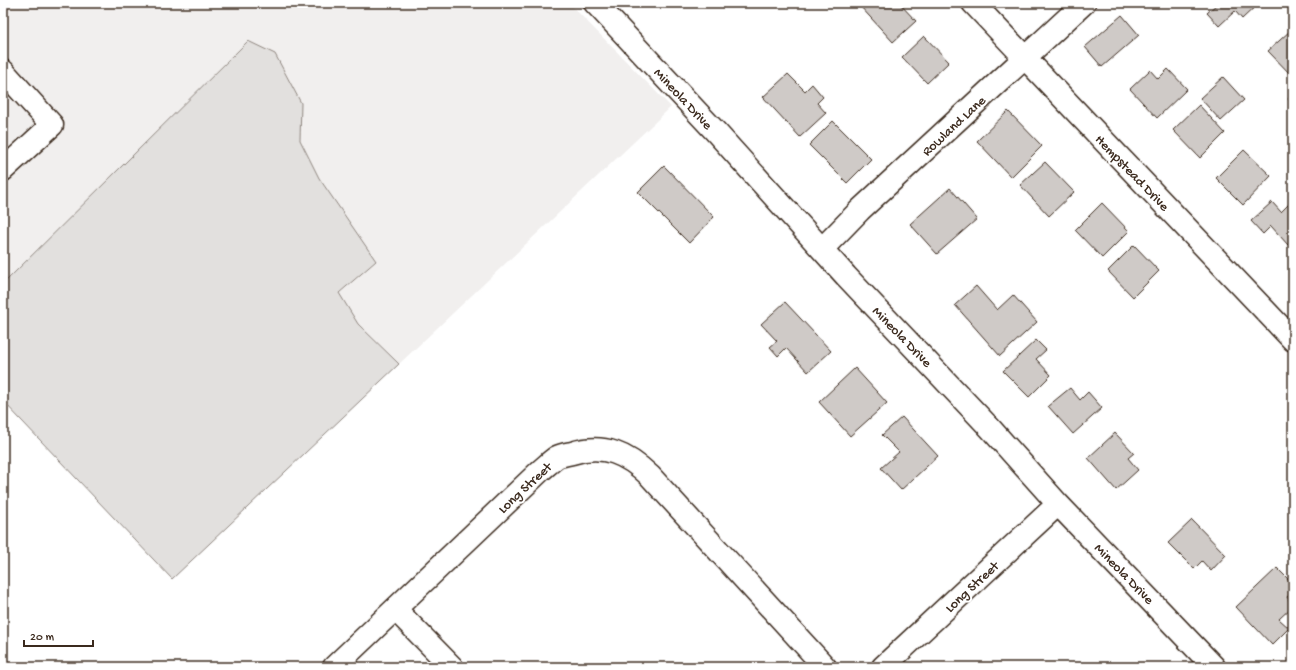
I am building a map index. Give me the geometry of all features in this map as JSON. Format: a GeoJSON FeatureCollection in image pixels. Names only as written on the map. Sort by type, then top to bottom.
{"type":"FeatureCollection","features":[{"type":"Feature","properties":{"kind":"street","name":"Mineola Drive"},"geometry":{"type":"LineString","coordinates":[[595,3],[823,248],[846,276],[990,428],[1058,504],[1214,667]]}},
{"type":"Feature","properties":{"kind":"street","name":"Hempstead Drive"},"geometry":{"type":"LineString","coordinates":[[973,3],[1293,340]]}},
{"type":"Feature","properties":{"kind":"street","name":"Rowland Lane"},"geometry":{"type":"LineString","coordinates":[[823,248],[860,210],[1084,3]]}},
{"type":"Feature","properties":{"kind":"street"},"geometry":{"type":"LineString","coordinates":[[3,71],[52,125],[3,170]]}},
{"type":"Feature","properties":{"kind":"street","name":"Long Street"},"geometry":{"type":"LineString","coordinates":[[334,667],[540,471],[557,457],[583,449],[599,448],[615,452],[636,463],[650,476],[825,667]]}},
{"type":"Feature","properties":{"kind":"street","name":"Long Street"},"geometry":{"type":"LineString","coordinates":[[883,667],[1058,504]]}},
{"type":"Feature","properties":{"kind":"street"},"geometry":{"type":"LineString","coordinates":[[395,609],[452,667]]}},
{"type":"Feature","properties":{"kind":"shaded area"},"geometry":{"type":"Polygon","coordinates":[[[3,3],[569,3],[671,107],[399,364],[358,324],[339,293],[376,261],[319,178],[300,140],[301,103],[248,41],[3,284],[3,3]]]}},
{"type":"Feature","properties":{"kind":"shaded area"},"geometry":{"type":"Polygon","coordinates":[[[248,41],[275,54],[301,103],[300,140],[319,178],[376,261],[339,293],[358,324],[399,364],[172,579],[3,401],[3,284],[248,41]]]}},
{"type":"Feature","properties":{"kind":"building"},"geometry":{"type":"Polygon","coordinates":[[[861,3],[899,3],[916,21],[893,42],[859,5],[861,3]]]}},
{"type":"Feature","properties":{"kind":"building"},"geometry":{"type":"Polygon","coordinates":[[[1218,3],[1259,3],[1242,19],[1235,11],[1219,26],[1207,13],[1218,3]]]}},
{"type":"Feature","properties":{"kind":"building"},"geometry":{"type":"Polygon","coordinates":[[[1122,15],[1139,35],[1102,67],[1085,47],[1122,15]]]}},
{"type":"Feature","properties":{"kind":"building"},"geometry":{"type":"Polygon","coordinates":[[[1291,30],[1293,32],[1293,77],[1268,51],[1291,30]]]}},
{"type":"Feature","properties":{"kind":"building"},"geometry":{"type":"Polygon","coordinates":[[[924,36],[949,62],[927,83],[902,57],[924,36]]]}},
{"type":"Feature","properties":{"kind":"building"},"geometry":{"type":"Polygon","coordinates":[[[1168,69],[1187,89],[1157,118],[1130,89],[1150,70],[1158,79],[1168,69]]]}},
{"type":"Feature","properties":{"kind":"building"},"geometry":{"type":"Polygon","coordinates":[[[788,74],[805,91],[812,84],[823,97],[817,103],[826,113],[800,137],[763,97],[788,74]]]}},
{"type":"Feature","properties":{"kind":"building"},"geometry":{"type":"Polygon","coordinates":[[[1223,77],[1244,100],[1221,121],[1200,98],[1223,77]]]}},
{"type":"Feature","properties":{"kind":"building"},"geometry":{"type":"Polygon","coordinates":[[[1293,95],[1293,104],[1288,99],[1293,95]]]}},
{"type":"Feature","properties":{"kind":"building"},"geometry":{"type":"Polygon","coordinates":[[[1199,105],[1225,133],[1200,158],[1173,130],[1199,105]]]}},
{"type":"Feature","properties":{"kind":"building"},"geometry":{"type":"Polygon","coordinates":[[[1008,111],[1042,146],[1011,177],[977,141],[1008,111]]]}},
{"type":"Feature","properties":{"kind":"building"},"geometry":{"type":"Polygon","coordinates":[[[833,121],[871,159],[847,183],[809,145],[833,121]]]}},
{"type":"Feature","properties":{"kind":"building"},"geometry":{"type":"Polygon","coordinates":[[[1244,150],[1271,176],[1243,205],[1216,178],[1244,150]]]}},
{"type":"Feature","properties":{"kind":"building"},"geometry":{"type":"Polygon","coordinates":[[[1045,162],[1074,192],[1049,216],[1020,185],[1045,162]]]}},
{"type":"Feature","properties":{"kind":"building"},"geometry":{"type":"Polygon","coordinates":[[[664,166],[714,217],[689,243],[638,192],[664,166]]]}},
{"type":"Feature","properties":{"kind":"building"},"geometry":{"type":"Polygon","coordinates":[[[950,188],[977,219],[937,254],[910,224],[950,188]]]}},
{"type":"Feature","properties":{"kind":"building"},"geometry":{"type":"Polygon","coordinates":[[[1293,200],[1293,240],[1288,245],[1271,226],[1263,234],[1251,221],[1272,202],[1281,212],[1293,200]]]}},
{"type":"Feature","properties":{"kind":"building"},"geometry":{"type":"Polygon","coordinates":[[[1102,203],[1129,231],[1102,258],[1075,230],[1102,203]]]}},
{"type":"Feature","properties":{"kind":"building"},"geometry":{"type":"Polygon","coordinates":[[[1134,245],[1159,271],[1133,297],[1108,271],[1134,245]]]}},
{"type":"Feature","properties":{"kind":"building"},"geometry":{"type":"Polygon","coordinates":[[[976,286],[997,310],[1013,295],[1037,322],[1000,356],[955,305],[976,286]]]}},
{"type":"Feature","properties":{"kind":"building"},"geometry":{"type":"Polygon","coordinates":[[[785,302],[831,351],[808,372],[786,348],[778,356],[770,347],[777,341],[761,324],[785,302]]]}},
{"type":"Feature","properties":{"kind":"building"},"geometry":{"type":"Polygon","coordinates":[[[1036,340],[1046,350],[1036,359],[1051,375],[1029,397],[1003,371],[1036,340]]]}},
{"type":"Feature","properties":{"kind":"building"},"geometry":{"type":"Polygon","coordinates":[[[855,368],[887,403],[850,436],[819,402],[855,368]]]}},
{"type":"Feature","properties":{"kind":"building"},"geometry":{"type":"Polygon","coordinates":[[[1070,388],[1080,400],[1088,392],[1102,408],[1073,434],[1048,406],[1070,388]]]}},
{"type":"Feature","properties":{"kind":"building"},"geometry":{"type":"Polygon","coordinates":[[[902,417],[938,456],[901,490],[881,468],[899,452],[882,435],[902,417]]]}},
{"type":"Feature","properties":{"kind":"building"},"geometry":{"type":"Polygon","coordinates":[[[1115,433],[1134,453],[1128,458],[1138,470],[1116,490],[1088,458],[1115,433]]]}},
{"type":"Feature","properties":{"kind":"building"},"geometry":{"type":"Polygon","coordinates":[[[1192,520],[1226,555],[1211,571],[1202,561],[1194,569],[1168,543],[1192,520]]]}},
{"type":"Feature","properties":{"kind":"building"},"geometry":{"type":"Polygon","coordinates":[[[1277,568],[1293,584],[1293,591],[1287,597],[1293,606],[1279,619],[1289,628],[1272,645],[1236,607],[1277,568]]]}}]}
